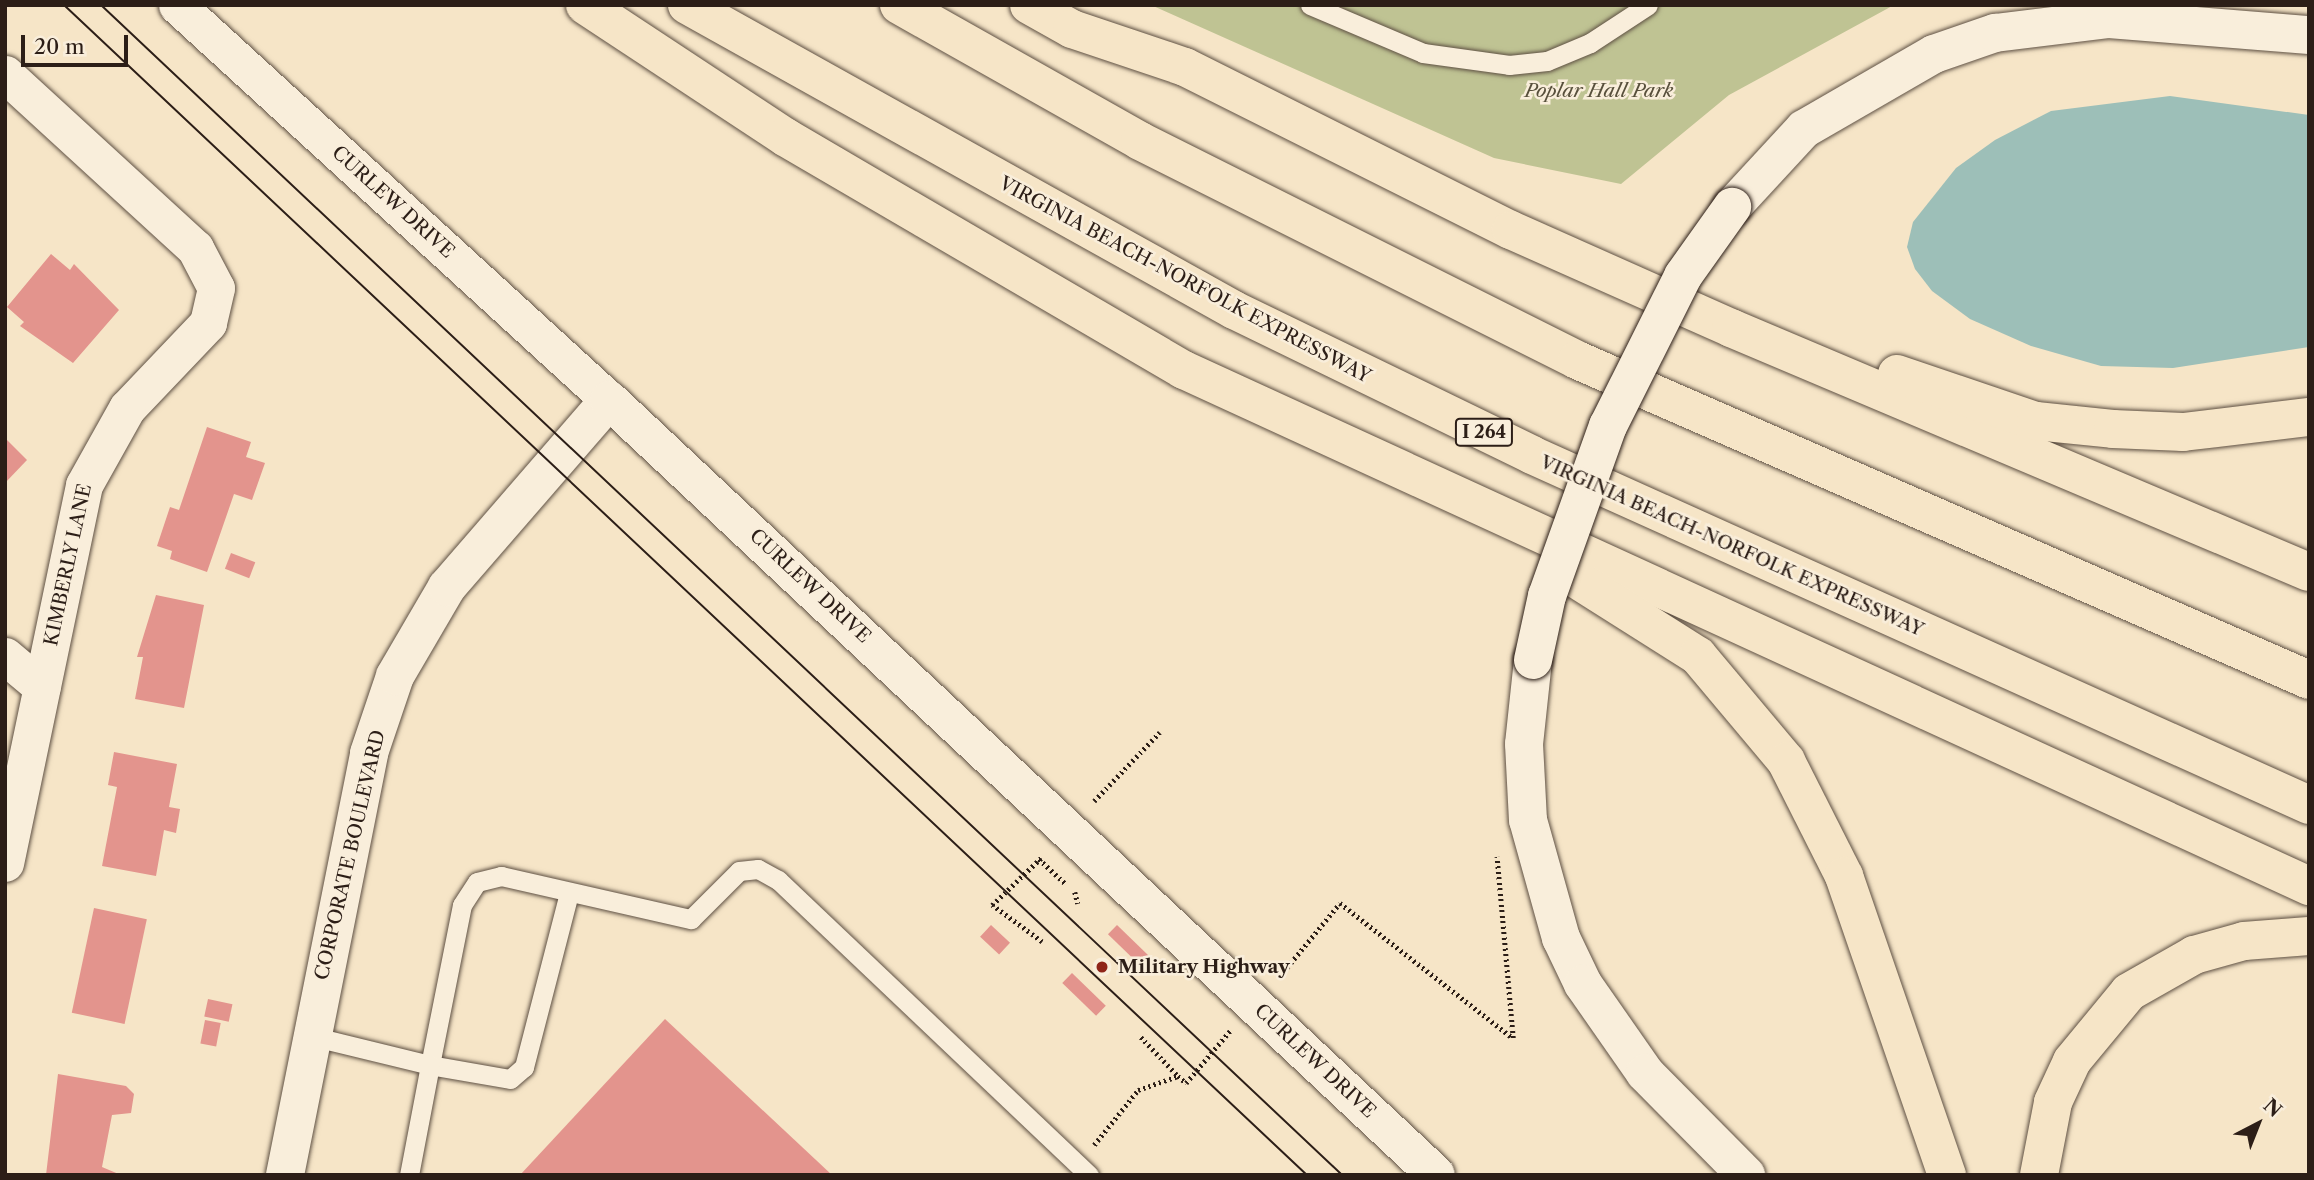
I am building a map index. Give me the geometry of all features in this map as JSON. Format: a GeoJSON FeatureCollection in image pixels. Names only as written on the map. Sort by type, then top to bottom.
{"type":"FeatureCollection","features":[{"type":"Feature","properties":{"kind":"highway"},"geometry":{"type":"LineString","coordinates":[[585,5],[785,137],[993,261],[1184,370],[1371,460],[2309,886]]}},
{"type":"Feature","properties":{"kind":"highway","name":"VIRGINIA BEACH-NORFOLK EXPRESSWAY"},"geometry":{"type":"LineString","coordinates":[[687,5],[952,158],[1258,322],[1532,455],[2309,805]]}},
{"type":"Feature","properties":{"kind":"highway"},"geometry":{"type":"LineString","coordinates":[[899,5],[1164,154],[1552,348],[2309,680]]}},
{"type":"Feature","properties":{"kind":"highway"},"geometry":{"type":"LineString","coordinates":[[1029,5],[1072,29],[1185,67],[1511,230],[1731,328],[2309,572]]}},
{"type":"Feature","properties":{"kind":"highway"},"geometry":{"type":"LineString","coordinates":[[1731,328],[1952,389],[2036,421],[2183,432],[2309,417]]}},
{"type":"Feature","properties":{"kind":"highway"},"geometry":{"type":"LineString","coordinates":[[1371,460],[1652,622],[1698,656],[1746,710],[1819,818],[1947,1175]]}},
{"type":"Feature","properties":{"kind":"highway"},"geometry":{"type":"LineString","coordinates":[[2039,1175],[2053,1102],[2072,1061],[2129,992],[2194,955],[2244,941],[2309,936]]}},
{"type":"Feature","properties":{"kind":"street","name":"CURLEW DRIVE"},"geometry":{"type":"LineString","coordinates":[[177,5],[609,400],[1436,1175]]}},
{"type":"Feature","properties":{"kind":"street"},"geometry":{"type":"LineString","coordinates":[[1746,1175],[1629,1052],[1560,938],[1528,820],[1524,744],[1533,660],[1547,596],[1608,426],[1683,276],[1732,208],[1804,129],[1934,54],[2058,22],[2127,13],[2309,36]]}},
{"type":"Feature","properties":{"kind":"street","name":"KIMBERLY LANE"},"geometry":{"type":"LineString","coordinates":[[5,74],[195,248],[212,271],[216,308],[102,444],[84,485],[5,863]]}},
{"type":"Feature","properties":{"kind":"street","name":"CORPORATE BOULEVARD"},"geometry":{"type":"LineString","coordinates":[[285,1175],[369,753],[395,676],[447,587],[609,400]]}},
{"type":"Feature","properties":{"kind":"street"},"geometry":{"type":"LineString","coordinates":[[5,656],[42,687]]}},
{"type":"Feature","properties":{"kind":"lane"},"geometry":{"type":"LineString","coordinates":[[1310,5],[1423,53],[1509,65],[1547,61],[1590,43],[1647,5]]}},
{"type":"Feature","properties":{"kind":"lane"},"geometry":{"type":"LineString","coordinates":[[409,1175],[462,905],[477,882],[501,876],[691,919],[738,871],[758,869],[778,880],[1083,1170]]}},
{"type":"Feature","properties":{"kind":"lane"},"geometry":{"type":"LineString","coordinates":[[311,1036],[430,1065],[510,1079],[524,1066],[569,893]]}},
{"type":"Feature","properties":{"kind":"path"},"geometry":{"type":"LineString","coordinates":[[1094,801],[1160,732]]}},
{"type":"Feature","properties":{"kind":"path"},"geometry":{"type":"LineString","coordinates":[[1280,976],[1340,903],[1513,1038],[1496,848]]}},
{"type":"Feature","properties":{"kind":"path"},"geometry":{"type":"LineString","coordinates":[[1042,942],[992,905],[1047,851]]}},
{"type":"Feature","properties":{"kind":"path"},"geometry":{"type":"LineString","coordinates":[[1039,859],[1077,894],[1078,904]]}},
{"type":"Feature","properties":{"kind":"path"},"geometry":{"type":"LineString","coordinates":[[1141,1037],[1185,1083],[1238,1023]]}},
{"type":"Feature","properties":{"kind":"path"},"geometry":{"type":"LineString","coordinates":[[1083,1170],[1138,1090],[1178,1076]]}},
{"type":"Feature","properties":{"kind":"green space","name":"Poplar Hall Park"},"geometry":{"type":"Polygon","coordinates":[[[1151,5],[1894,5],[1729,95],[1621,184],[1494,158],[1151,5]]]}},
{"type":"Feature","properties":{"kind":"water"},"geometry":{"type":"Polygon","coordinates":[[[2170,96],[2309,115],[2309,347],[2173,368],[2101,366],[2031,346],[1970,319],[1932,291],[1915,269],[1907,247],[1913,222],[1956,168],[1995,140],[2051,111],[2170,96]]]}},
{"type":"Feature","properties":{"kind":"building"},"geometry":{"type":"Polygon","coordinates":[[[51,254],[70,270],[74,264],[119,310],[73,363],[20,326],[24,322],[7,307],[51,254]]]}},
{"type":"Feature","properties":{"kind":"building"},"geometry":{"type":"Polygon","coordinates":[[[207,427],[251,442],[246,457],[265,463],[252,500],[234,494],[207,572],[170,559],[172,551],[157,546],[170,507],[179,510],[207,427]]]}},
{"type":"Feature","properties":{"kind":"building"},"geometry":{"type":"Polygon","coordinates":[[[5,438],[27,460],[5,483],[5,438]]]}},
{"type":"Feature","properties":{"kind":"building"},"geometry":{"type":"Polygon","coordinates":[[[231,553],[255,562],[249,578],[225,569],[231,553]]]}},
{"type":"Feature","properties":{"kind":"building"},"geometry":{"type":"Polygon","coordinates":[[[156,595],[204,605],[184,708],[135,699],[143,657],[137,657],[156,595]]]}},
{"type":"Feature","properties":{"kind":"building"},"geometry":{"type":"Polygon","coordinates":[[[114,752],[177,764],[169,807],[180,809],[176,833],[164,830],[156,876],[102,866],[117,787],[108,785],[114,752]]]}},
{"type":"Feature","properties":{"kind":"building"},"geometry":{"type":"Polygon","coordinates":[[[94,908],[147,919],[125,1024],[72,1013],[94,908]]]}},
{"type":"Feature","properties":{"kind":"building"},"geometry":{"type":"Polygon","coordinates":[[[991,925],[1010,943],[999,954],[980,937],[991,925]]]}},
{"type":"Feature","properties":{"kind":"building"},"geometry":{"type":"Polygon","coordinates":[[[1117,925],[1151,958],[1142,967],[1108,934],[1117,925]]]}},
{"type":"Feature","properties":{"kind":"building"},"geometry":{"type":"Polygon","coordinates":[[[1072,973],[1106,1006],[1096,1016],[1062,983],[1072,973]]]}},
{"type":"Feature","properties":{"kind":"building"},"geometry":{"type":"Polygon","coordinates":[[[208,999],[232,1004],[229,1022],[204,1017],[208,999]]]}},
{"type":"Feature","properties":{"kind":"building"},"geometry":{"type":"Polygon","coordinates":[[[665,1019],[832,1175],[520,1175],[665,1019]]]}},
{"type":"Feature","properties":{"kind":"building"},"geometry":{"type":"Polygon","coordinates":[[[205,1020],[221,1023],[216,1047],[200,1044],[205,1020]]]}},
{"type":"Feature","properties":{"kind":"building"},"geometry":{"type":"Polygon","coordinates":[[[58,1074],[126,1086],[134,1094],[131,1113],[112,1115],[102,1167],[121,1175],[46,1175],[58,1074]]]}},
{"type":"Feature","properties":{"kind":"tram line"},"geometry":{"type":"LineString","coordinates":[[64,5],[1307,1175]]}},
{"type":"Feature","properties":{"kind":"tram line"},"geometry":{"type":"LineString","coordinates":[[101,5],[1342,1175]]}},
{"type":"Feature","properties":{"kind":"place","name":"Military Highway"},"geometry":{"type":"Point","coordinates":[1102,967]}}]}
